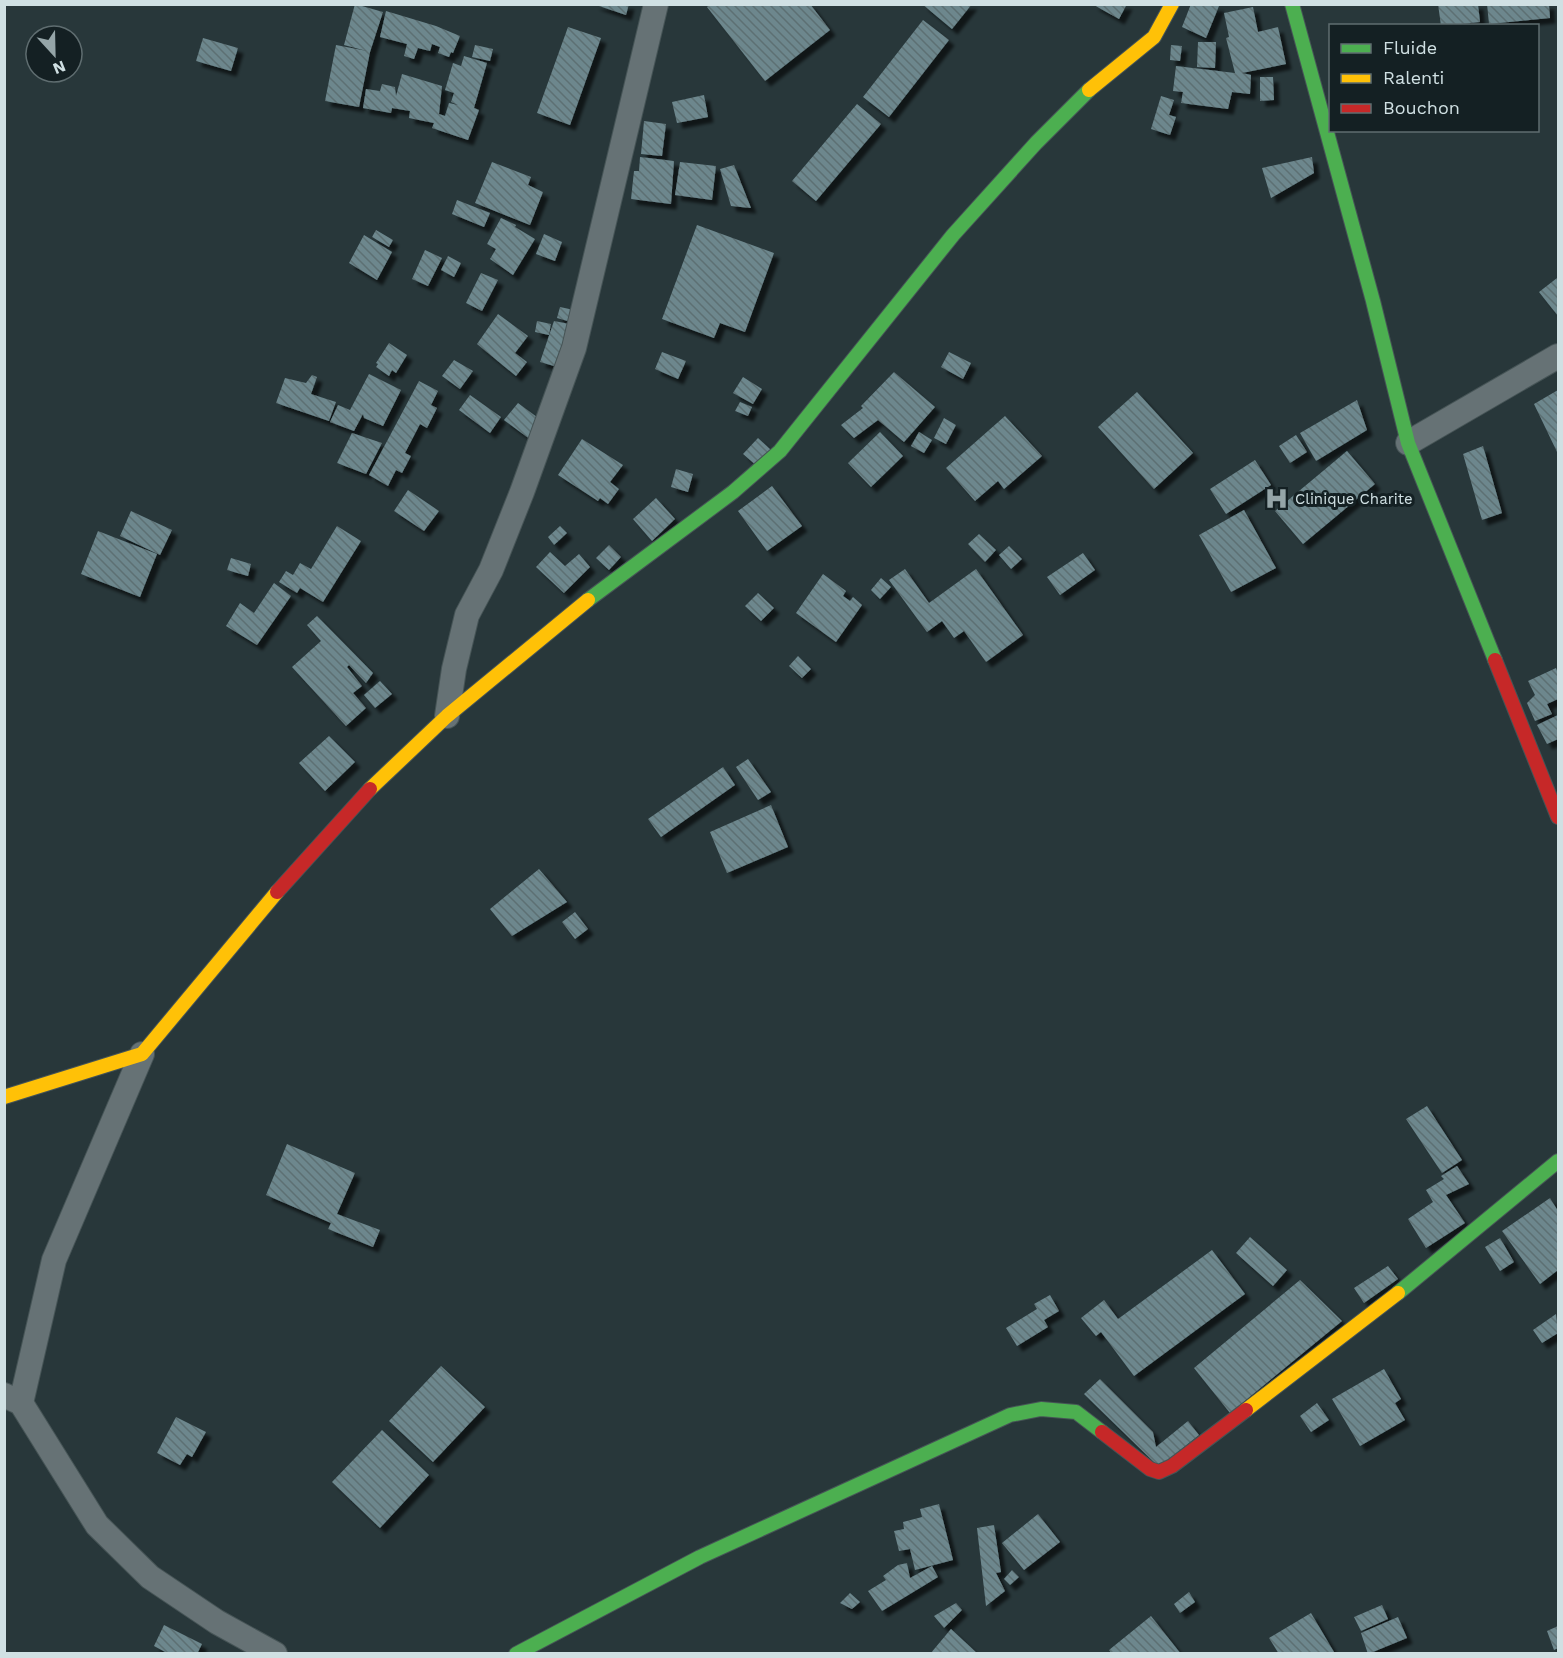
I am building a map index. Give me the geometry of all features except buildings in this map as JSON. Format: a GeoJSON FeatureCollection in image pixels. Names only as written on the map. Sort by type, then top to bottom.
{"type":"FeatureCollection","features":[{"type":"Feature","properties":{"kind":"street"},"geometry":{"type":"LineString","coordinates":[[447,716],[454,669],[467,615],[491,570],[574,348],[656,4]]}},
{"type":"Feature","properties":{"kind":"street"},"geometry":{"type":"LineString","coordinates":[[275,1653],[217,1622],[150,1577],[97,1525],[13,1399],[54,1260],[142,1054],[257,914],[360,798],[447,716],[612,580],[733,492],[780,451],[953,235],[1036,143],[1089,90],[1154,37],[1172,4]]}},
{"type":"Feature","properties":{"kind":"street"},"geometry":{"type":"LineString","coordinates":[[1292,4],[1408,443],[1558,817]]}},
{"type":"Feature","properties":{"kind":"street"},"geometry":{"type":"LineString","coordinates":[[1408,443],[1558,356]]}},
{"type":"Feature","properties":{"kind":"street"},"geometry":{"type":"LineString","coordinates":[[4,1097],[142,1054]]}},
{"type":"Feature","properties":{"kind":"street"},"geometry":{"type":"LineString","coordinates":[[516,1653],[700,1557],[1010,1415],[1041,1409],[1076,1412],[1150,1469],[1159,1472],[1172,1466],[1385,1303],[1558,1161]]}},
{"type":"Feature","properties":{"kind":"traffic: fast"},"geometry":{"type":"LineString","coordinates":[[1292,4],[1373,301],[1408,443],[1495,660]]}},
{"type":"Feature","properties":{"kind":"traffic: fast"},"geometry":{"type":"LineString","coordinates":[[588,600],[733,492],[780,451],[953,235],[1036,143],[1089,90]]}},
{"type":"Feature","properties":{"kind":"traffic: fast"},"geometry":{"type":"LineString","coordinates":[[1398,1293],[1558,1161]]}},
{"type":"Feature","properties":{"kind":"traffic: fast"},"geometry":{"type":"LineString","coordinates":[[516,1654],[700,1557],[1010,1415],[1041,1409],[1076,1412],[1102,1432]]}},
{"type":"Feature","properties":{"kind":"traffic: slow"},"geometry":{"type":"LineString","coordinates":[[1089,90],[1154,37],[1172,4]]}},
{"type":"Feature","properties":{"kind":"traffic: slow"},"geometry":{"type":"LineString","coordinates":[[370,789],[447,716],[588,600]]}},
{"type":"Feature","properties":{"kind":"traffic: slow"},"geometry":{"type":"LineString","coordinates":[[4,1097],[142,1054],[277,892]]}},
{"type":"Feature","properties":{"kind":"traffic: slow"},"geometry":{"type":"LineString","coordinates":[[1246,1410],[1398,1293]]}},
{"type":"Feature","properties":{"kind":"traffic: jam"},"geometry":{"type":"LineString","coordinates":[[1495,660],[1558,817]]}},
{"type":"Feature","properties":{"kind":"traffic: jam"},"geometry":{"type":"LineString","coordinates":[[277,892],[370,789]]}},
{"type":"Feature","properties":{"kind":"traffic: jam"},"geometry":{"type":"LineString","coordinates":[[1102,1432],[1150,1469],[1159,1472],[1172,1466],[1246,1410]]}},
{"type":"Feature","properties":{"kind":"place","name":"Clinique Charite"},"geometry":{"type":"Point","coordinates":[1277,499]}}]}
